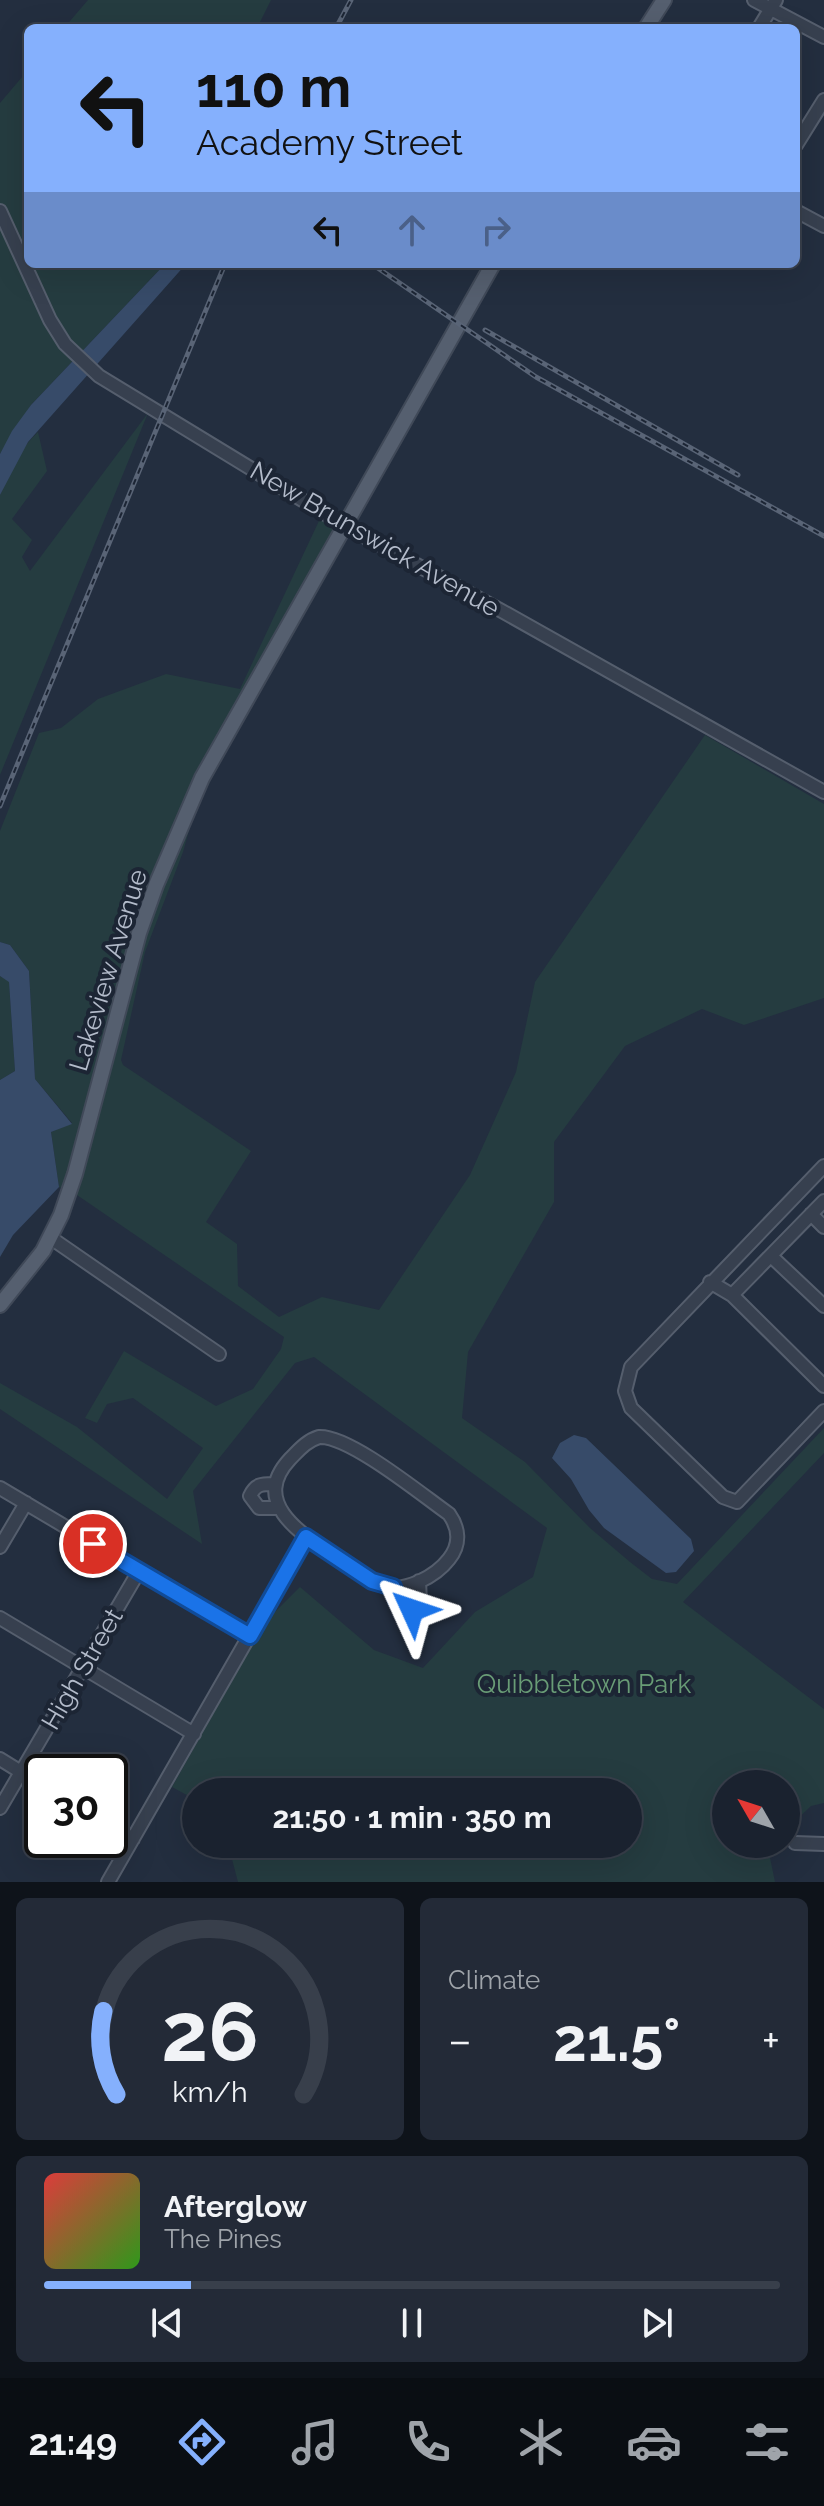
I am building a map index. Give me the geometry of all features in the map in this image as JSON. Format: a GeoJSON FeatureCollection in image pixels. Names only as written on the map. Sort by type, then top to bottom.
{"type":"FeatureCollection","features":[{"type":"Feature","properties":{"kind":"main road"},"geometry":{"type":"LineString","coordinates":[[649,24],[664,0]]}},
{"type":"Feature","properties":{"kind":"main road","name":"Lakeview Avenue"},"geometry":{"type":"LineString","coordinates":[[0,1305],[51,1238],[75,1174],[139,933],[202,778],[491,268]]}},
{"type":"Feature","properties":{"kind":"street"},"geometry":{"type":"LineString","coordinates":[[754,0],[773,4],[824,37]]}},
{"type":"Feature","properties":{"kind":"street"},"geometry":{"type":"LineString","coordinates":[[761,24],[773,4]]}},
{"type":"Feature","properties":{"kind":"street"},"geometry":{"type":"LineString","coordinates":[[800,139],[824,100]]}},
{"type":"Feature","properties":{"kind":"street","name":"New Brunswick Avenue"},"geometry":{"type":"LineString","coordinates":[[0,211],[24,263]]}},
{"type":"Feature","properties":{"kind":"street"},"geometry":{"type":"LineString","coordinates":[[800,213],[824,226]]}},
{"type":"Feature","properties":{"kind":"street","name":"New Brunswick Avenue"},"geometry":{"type":"LineString","coordinates":[[26,268],[50,320],[65,344],[99,376],[345,526],[514,617],[824,792]]}},
{"type":"Feature","properties":{"kind":"street"},"geometry":{"type":"LineString","coordinates":[[824,1166],[631,1367],[625,1391],[631,1408],[723,1497],[737,1502],[824,1411]]}},
{"type":"Feature","properties":{"kind":"street"},"geometry":{"type":"LineString","coordinates":[[732,1295],[824,1201]]}},
{"type":"Feature","properties":{"kind":"street"},"geometry":{"type":"LineString","coordinates":[[811,1214],[824,1227]]}},
{"type":"Feature","properties":{"kind":"street"},"geometry":{"type":"LineString","coordinates":[[51,1238],[219,1354]]}},
{"type":"Feature","properties":{"kind":"street"},"geometry":{"type":"LineString","coordinates":[[771,1256],[824,1306]]}},
{"type":"Feature","properties":{"kind":"street"},"geometry":{"type":"LineString","coordinates":[[710,1282],[732,1295],[822,1377]]}},
{"type":"Feature","properties":{"kind":"street"},"geometry":{"type":"LineString","coordinates":[[330,1437],[350,1445],[449,1514],[458,1539],[453,1553],[440,1568],[419,1581],[393,1587],[372,1581],[306,1537],[278,1508],[276,1484],[286,1464],[311,1440],[330,1437]]}},
{"type":"Feature","properties":{"kind":"street"},"geometry":{"type":"LineString","coordinates":[[276,1484],[260,1484],[250,1496],[259,1508],[278,1508]]}},
{"type":"Feature","properties":{"kind":"street"},"geometry":{"type":"LineString","coordinates":[[0,1488],[250,1636]]}},
{"type":"Feature","properties":{"kind":"street"},"geometry":{"type":"LineString","coordinates":[[0,1547],[26,1503]]}},
{"type":"Feature","properties":{"kind":"street"},"geometry":{"type":"LineString","coordinates":[[108,1882],[306,1537]]}},
{"type":"Feature","properties":{"kind":"street","name":"High Street"},"geometry":{"type":"LineString","coordinates":[[0,1808],[139,1571]]}},
{"type":"Feature","properties":{"kind":"street"},"geometry":{"type":"LineString","coordinates":[[393,1587],[404,1609],[412,1610],[420,1602],[419,1581]]}},
{"type":"Feature","properties":{"kind":"street"},"geometry":{"type":"LineString","coordinates":[[0,1618],[194,1734]]}},
{"type":"Feature","properties":{"kind":"street"},"geometry":{"type":"LineString","coordinates":[[0,1759],[22,1773]]}},
{"type":"Feature","properties":{"kind":"street"},"geometry":{"type":"LineString","coordinates":[[128,1836],[133,1839]]}},
{"type":"Feature","properties":{"kind":"street"},"geometry":{"type":"LineString","coordinates":[[800,1843],[824,1844]]}},
{"type":"Feature","properties":{"kind":"green space"},"geometry":{"type":"Polygon","coordinates":[[[88,0],[271,0],[259,24],[67,24],[88,0]]]}},
{"type":"Feature","properties":{"kind":"green space"},"geometry":{"type":"Polygon","coordinates":[[[24,75],[24,268],[161,268],[31,405],[0,454],[0,103],[24,75]]]}},
{"type":"Feature","properties":{"kind":"green space"},"geometry":{"type":"Polygon","coordinates":[[[148,413],[0,775],[0,495],[20,453],[38,432],[47,471],[12,519],[32,540],[22,557],[30,571],[148,413]]]}},
{"type":"Feature","properties":{"kind":"green space","name":"Quibbletown Park"},"geometry":{"type":"Polygon","coordinates":[[[326,506],[352,521],[201,787],[183,852],[145,952],[121,1060],[123,1065],[251,1151],[206,1222],[237,1244],[238,1286],[279,1317],[322,1297],[379,1310],[470,1175],[516,1072],[535,982],[705,735],[824,804],[824,998],[744,1025],[702,1009],[625,1046],[554,1142],[554,1202],[468,1352],[462,1418],[525,1462],[590,1528],[652,1579],[677,1584],[824,1428],[824,1453],[683,1602],[824,1709],[824,1803],[811,1806],[800,1817],[800,1770],[712,1770],[712,1858],[770,1858],[775,1882],[238,1882],[232,1858],[642,1858],[642,1778],[182,1778],[182,1792],[172,1787],[265,1622],[300,1587],[374,1650],[423,1668],[475,1612],[533,1577],[547,1528],[314,1357],[295,1363],[193,1491],[202,1544],[0,1409],[0,1383],[77,1427],[167,1499],[203,1448],[133,1398],[107,1404],[97,1423],[85,1418],[124,1351],[216,1406],[253,1389],[281,1349],[284,1337],[77,1195],[59,1187],[51,1132],[72,1123],[35,1079],[29,971],[10,945],[0,942],[0,831],[39,733],[61,728],[98,699],[166,674],[240,689],[326,506]]]}},
{"type":"Feature","properties":{"kind":"green space"},"geometry":{"type":"Polygon","coordinates":[[[0,976],[9,981],[15,1071],[0,1080],[0,976]]]}},
{"type":"Feature","properties":{"kind":"water"},"geometry":{"type":"Polygon","coordinates":[[[161,268],[182,268],[28,442],[0,495],[0,454],[31,405],[161,268]]]}},
{"type":"Feature","properties":{"kind":"water"},"geometry":{"type":"Polygon","coordinates":[[[0,942],[10,945],[29,971],[35,1079],[72,1124],[51,1132],[59,1187],[13,1235],[0,1257],[0,1080],[15,1071],[9,982],[0,976],[0,942]]]}},
{"type":"Feature","properties":{"kind":"water"},"geometry":{"type":"Polygon","coordinates":[[[574,1435],[586,1438],[691,1539],[694,1551],[676,1572],[666,1573],[604,1528],[589,1510],[571,1479],[552,1458],[560,1443],[574,1435]]]}},
{"type":"Feature","properties":{"kind":"railway"},"geometry":{"type":"LineString","coordinates":[[338,24],[351,0]]}},
{"type":"Feature","properties":{"kind":"railway"},"geometry":{"type":"LineString","coordinates":[[0,806],[223,268]]}},
{"type":"Feature","properties":{"kind":"railway"},"geometry":{"type":"LineString","coordinates":[[378,268],[536,377],[824,536]]}},
{"type":"Feature","properties":{"kind":"railway"},"geometry":{"type":"LineString","coordinates":[[485,330],[738,475]]}},
{"type":"Feature","properties":{"kind":"route"},"geometry":{"type":"LineString","coordinates":[[93,1544],[250,1636],[306,1537],[372,1581],[393,1587],[404,1609],[412,1610]]}}]}
